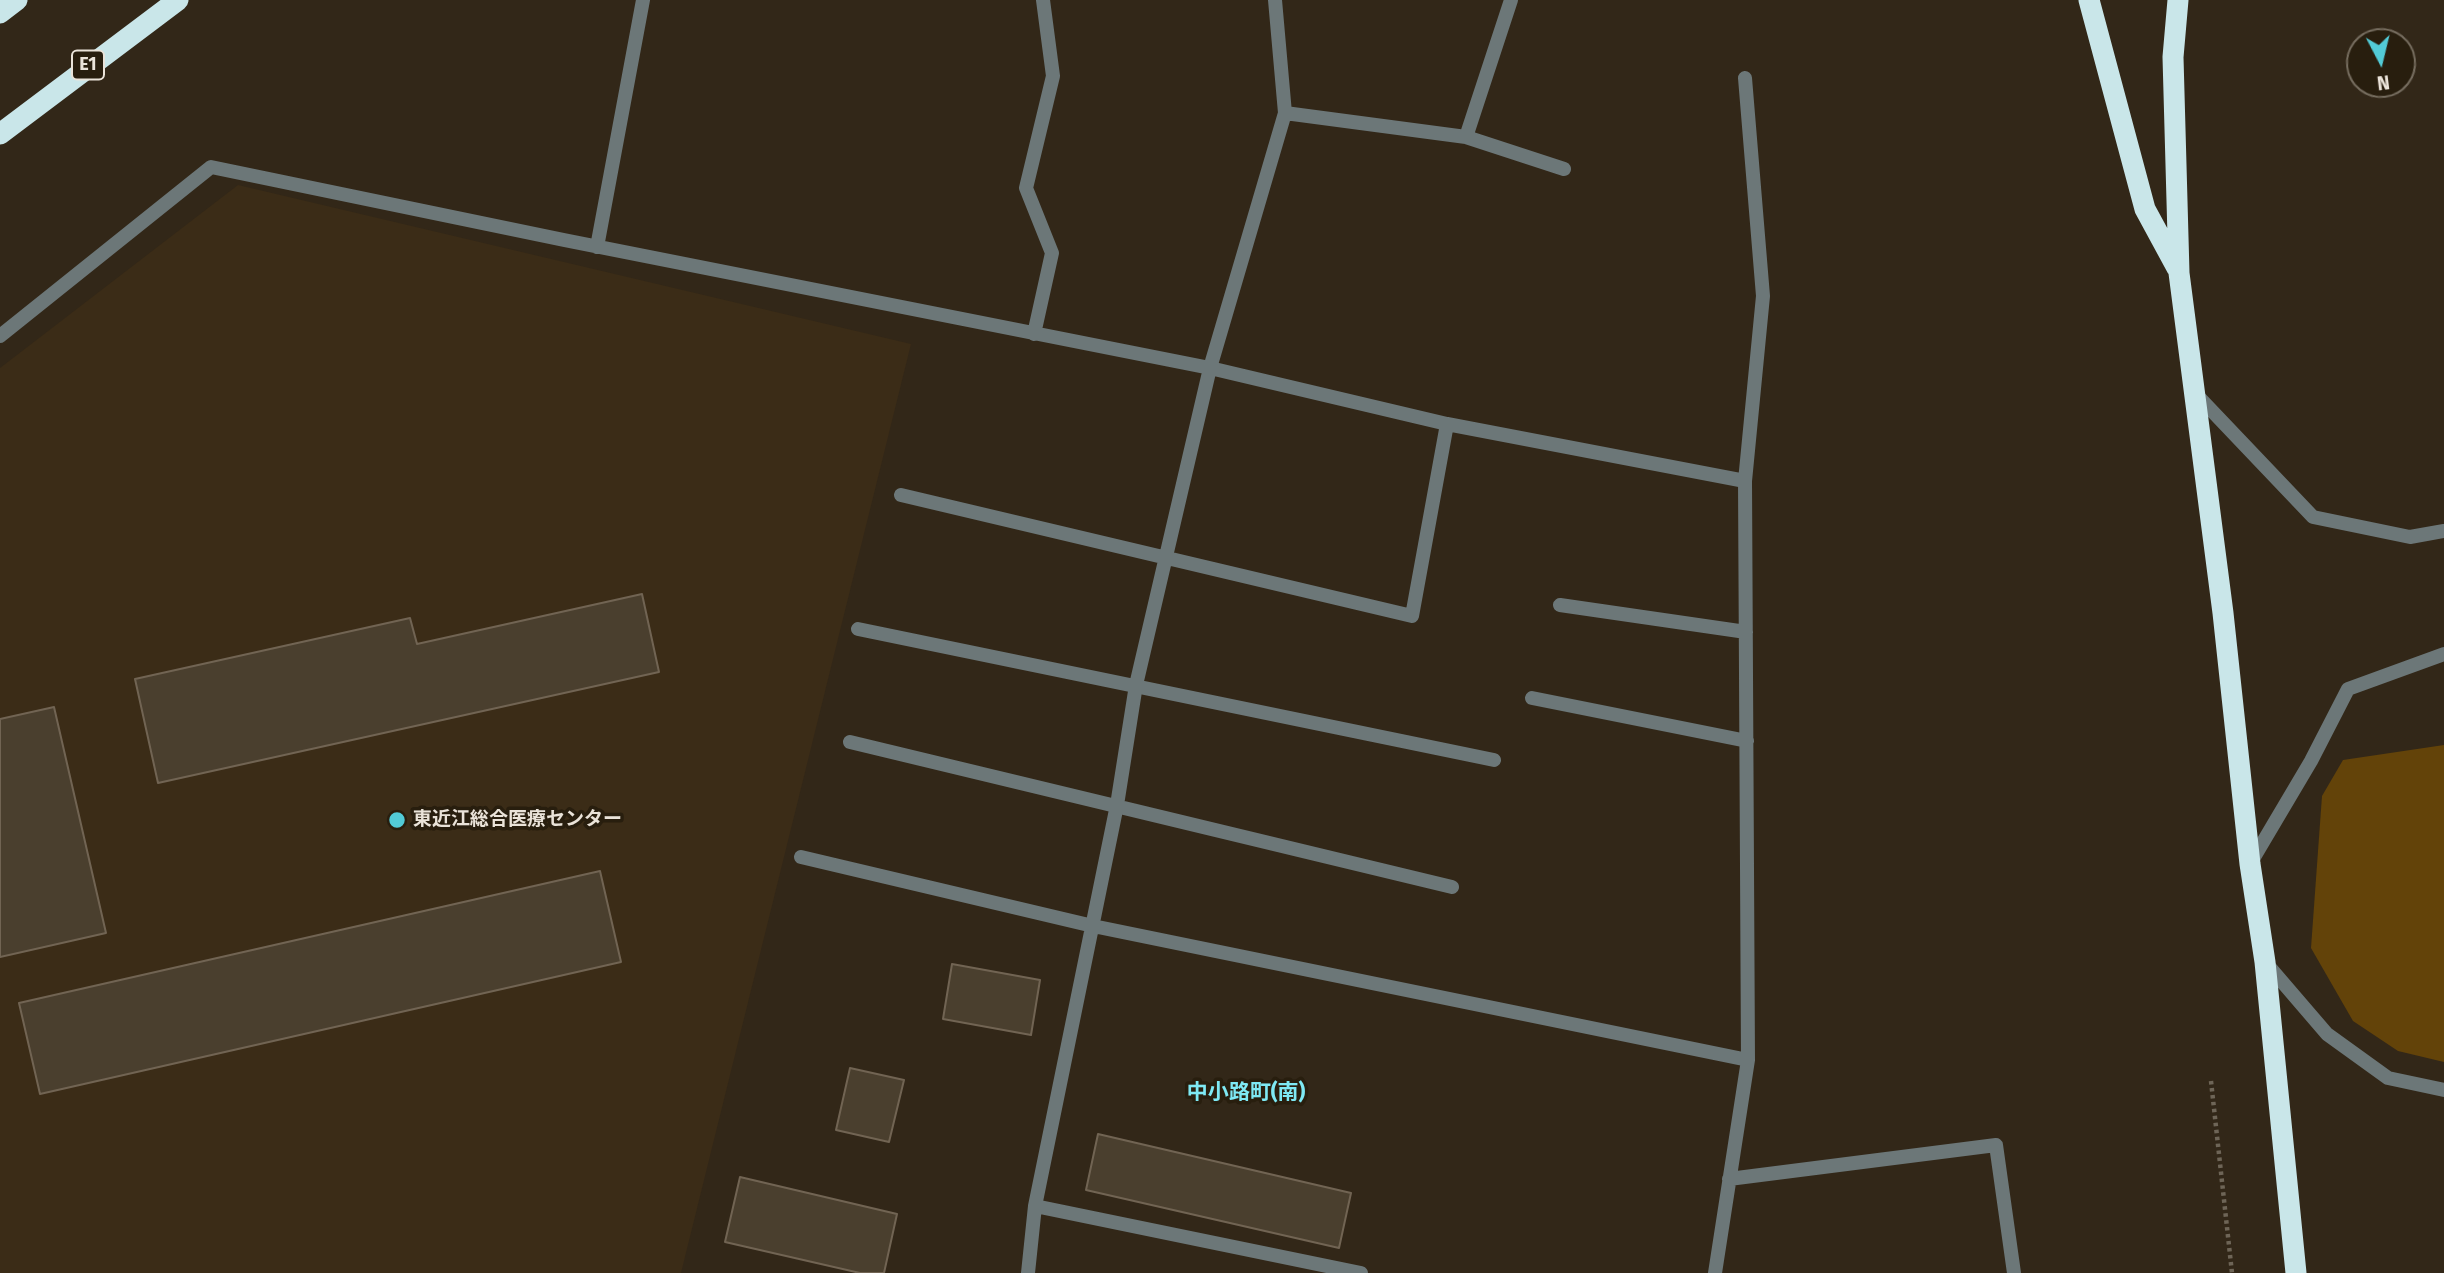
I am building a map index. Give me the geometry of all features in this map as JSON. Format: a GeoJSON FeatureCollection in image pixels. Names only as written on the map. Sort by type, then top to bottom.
{"type":"FeatureCollection","features":[{"type":"Feature","properties":{"kind":"highway"},"geometry":{"type":"LineString","coordinates":[[0,13],[17,0]]}},
{"type":"Feature","properties":{"kind":"highway","name":"E1"},"geometry":{"type":"LineString","coordinates":[[0,134],[178,0]]}},
{"type":"Feature","properties":{"kind":"highway"},"geometry":{"type":"LineString","coordinates":[[2089,0],[2145,209],[2179,273]]}},
{"type":"Feature","properties":{"kind":"highway"},"geometry":{"type":"LineString","coordinates":[[2178,0],[2173,57],[2179,273],[2223,613],[2250,864],[2265,962],[2296,1273]]}},
{"type":"Feature","properties":{"kind":"street"},"geometry":{"type":"LineString","coordinates":[[597,247],[643,0]]}},
{"type":"Feature","properties":{"kind":"street"},"geometry":{"type":"LineString","coordinates":[[1034,334],[1052,253],[1026,188],[1053,76],[1043,0]]}},
{"type":"Feature","properties":{"kind":"street"},"geometry":{"type":"LineString","coordinates":[[1028,1273],[1035,1206],[1093,926],[1136,685],[1210,368],[1285,113],[1275,0]]}},
{"type":"Feature","properties":{"kind":"street"},"geometry":{"type":"LineString","coordinates":[[1466,137],[1511,0]]}},
{"type":"Feature","properties":{"kind":"street"},"geometry":{"type":"LineString","coordinates":[[1715,1273],[1748,1060],[1745,481],[1763,296],[1745,78]]}},
{"type":"Feature","properties":{"kind":"street"},"geometry":{"type":"LineString","coordinates":[[1285,113],[1466,137],[1564,169]]}},
{"type":"Feature","properties":{"kind":"street"},"geometry":{"type":"LineString","coordinates":[[0,336],[211,167],[597,247],[1210,368],[1447,424],[1745,481]]}},
{"type":"Feature","properties":{"kind":"street"},"geometry":{"type":"LineString","coordinates":[[2194,392],[2314,517],[2410,537],[2444,531]]}},
{"type":"Feature","properties":{"kind":"street"},"geometry":{"type":"LineString","coordinates":[[901,495],[1412,616],[1447,424]]}},
{"type":"Feature","properties":{"kind":"street"},"geometry":{"type":"LineString","coordinates":[[1560,605],[1746,632]]}},
{"type":"Feature","properties":{"kind":"street"},"geometry":{"type":"LineString","coordinates":[[858,629],[1494,760]]}},
{"type":"Feature","properties":{"kind":"street"},"geometry":{"type":"LineString","coordinates":[[2250,864],[2311,761],[2348,689],[2444,654]]}},
{"type":"Feature","properties":{"kind":"street"},"geometry":{"type":"LineString","coordinates":[[1532,698],[1747,741]]}},
{"type":"Feature","properties":{"kind":"street"},"geometry":{"type":"LineString","coordinates":[[850,742],[1452,887]]}},
{"type":"Feature","properties":{"kind":"street"},"geometry":{"type":"LineString","coordinates":[[801,858],[1093,926],[1748,1060]]}},
{"type":"Feature","properties":{"kind":"street"},"geometry":{"type":"LineString","coordinates":[[2265,962],[2327,1034],[2377,1071],[2388,1078],[2444,1090]]}},
{"type":"Feature","properties":{"kind":"street"},"geometry":{"type":"LineString","coordinates":[[1729,1179],[1996,1145],[2014,1273]]}},
{"type":"Feature","properties":{"kind":"street"},"geometry":{"type":"LineString","coordinates":[[1035,1206],[1361,1273]]}},
{"type":"Feature","properties":{"kind":"path"},"geometry":{"type":"LineString","coordinates":[[2211,1081],[2232,1273]]}},
{"type":"Feature","properties":{"kind":"shaded area","name":"東近江総合医療センター"},"geometry":{"type":"Polygon","coordinates":[[[238,185],[911,344],[681,1273],[0,1273],[0,368],[238,185]]]}},
{"type":"Feature","properties":{"kind":"shaded area"},"geometry":{"type":"Polygon","coordinates":[[[2444,745],[2444,1062],[2398,1051],[2353,1021],[2311,948],[2322,796],[2343,760],[2444,745]]]}},
{"type":"Feature","properties":{"kind":"building"},"geometry":{"type":"Polygon","coordinates":[[[642,594],[659,672],[158,783],[135,679],[410,618],[417,644],[642,594]]]}},
{"type":"Feature","properties":{"kind":"building"},"geometry":{"type":"Polygon","coordinates":[[[54,707],[106,933],[0,957],[0,719],[54,707]]]}},
{"type":"Feature","properties":{"kind":"building"},"geometry":{"type":"Polygon","coordinates":[[[600,871],[621,962],[40,1094],[19,1003],[600,871]]]}},
{"type":"Feature","properties":{"kind":"building"},"geometry":{"type":"Polygon","coordinates":[[[952,964],[1040,980],[1031,1035],[943,1019],[952,964]]]}},
{"type":"Feature","properties":{"kind":"building"},"geometry":{"type":"Polygon","coordinates":[[[850,1068],[904,1080],[889,1142],[836,1130],[850,1068]]]}},
{"type":"Feature","properties":{"kind":"building"},"geometry":{"type":"Polygon","coordinates":[[[1098,1134],[1351,1193],[1339,1248],[1086,1190],[1098,1134]]]}},
{"type":"Feature","properties":{"kind":"building"},"geometry":{"type":"Polygon","coordinates":[[[740,1177],[897,1214],[884,1273],[860,1273],[725,1242],[740,1177]]]}},
{"type":"Feature","properties":{"kind":"place","name":"東近江総合医療センター"},"geometry":{"type":"Point","coordinates":[397,820]}},
{"type":"Feature","properties":{"kind":"district","name":"中小路町(南)"},"geometry":{"type":"Point","coordinates":[1246,1093]}}]}
